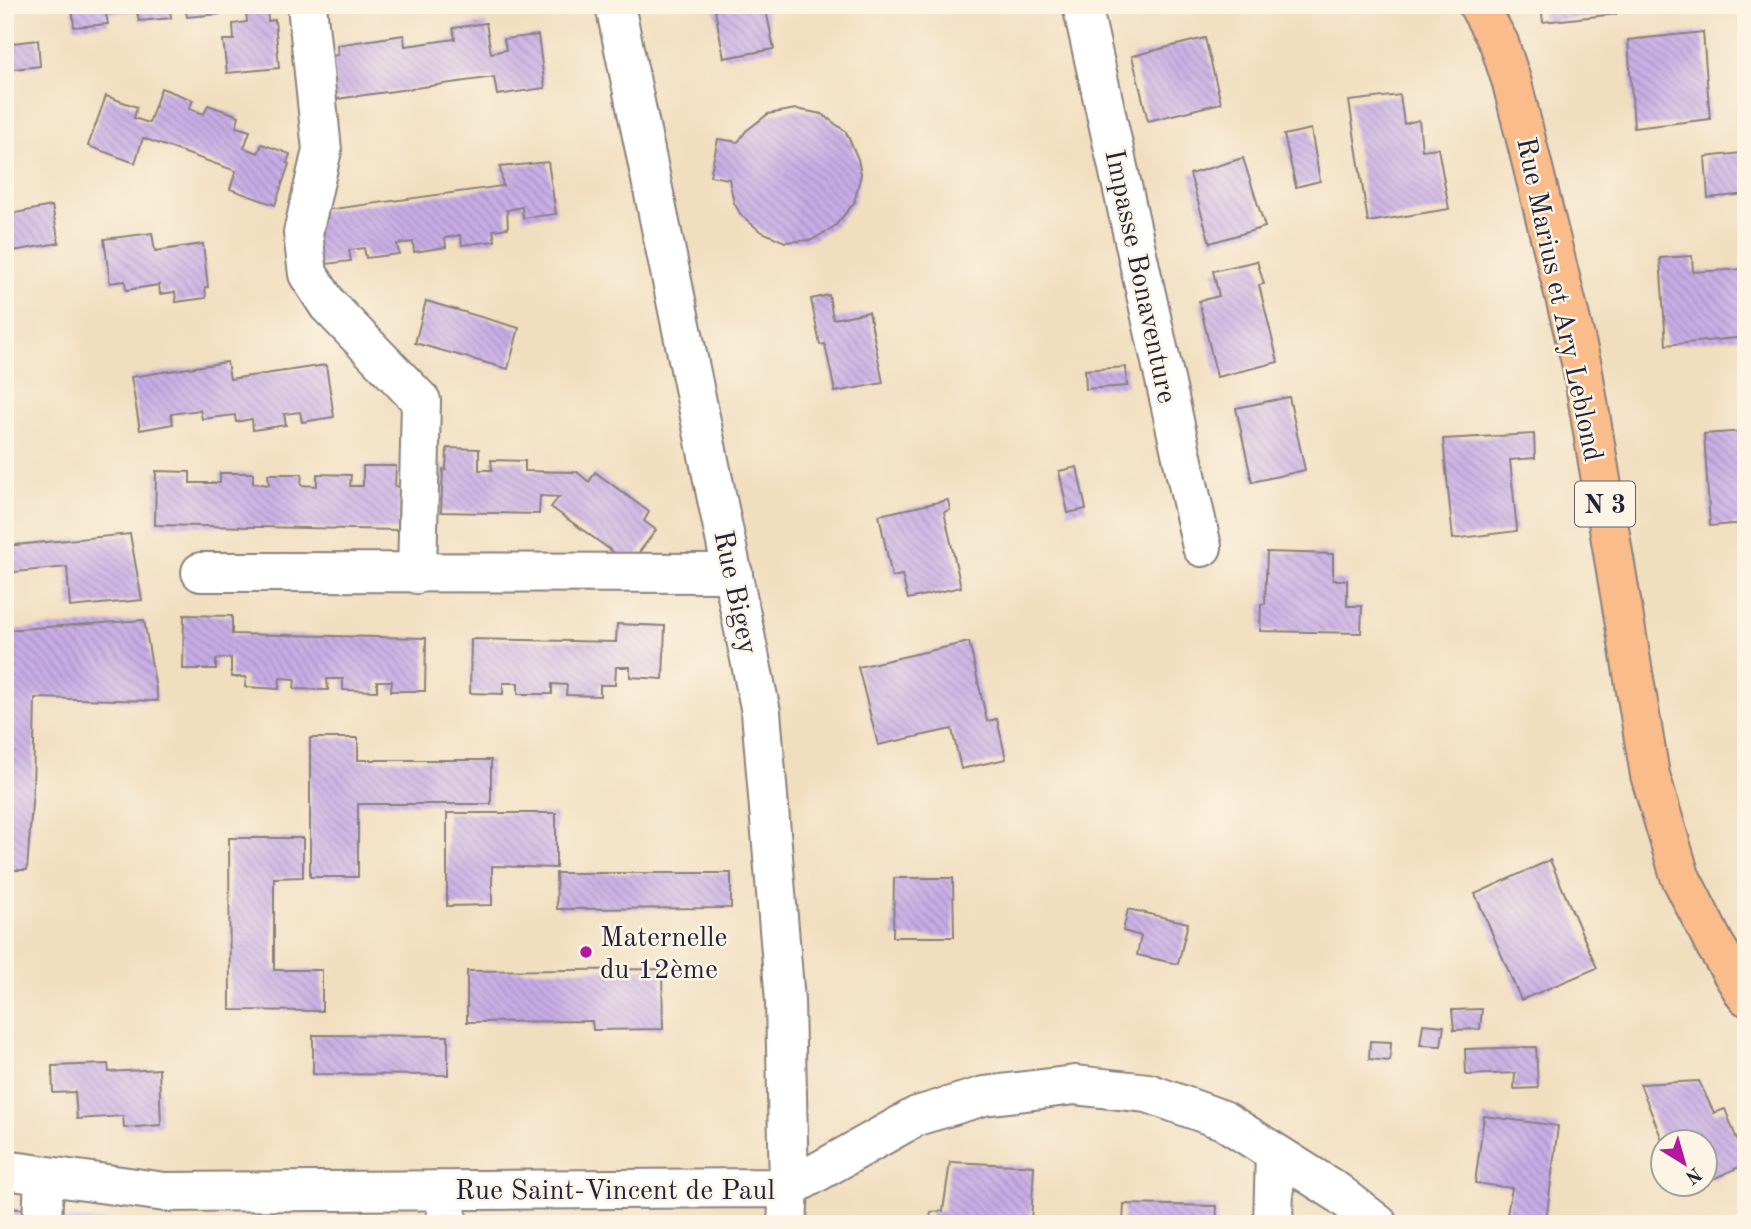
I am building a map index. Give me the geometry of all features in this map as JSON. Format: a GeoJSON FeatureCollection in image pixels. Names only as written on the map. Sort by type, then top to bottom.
{"type":"FeatureCollection","features":[{"type":"Feature","properties":{"kind":"main road","name":"Rue Marius et Ary Leblond"},"geometry":{"type":"LineString","coordinates":[[1478,5],[1499,43],[1512,83],[1582,366],[1650,775],[1680,876],[1714,945],[1746,996]]}},
{"type":"Feature","properties":{"kind":"street"},"geometry":{"type":"LineString","coordinates":[[307,5],[322,150],[303,233],[308,274],[328,304],[421,401],[417,574]]}},
{"type":"Feature","properties":{"kind":"street","name":"Rue Bigey"},"geometry":{"type":"LineString","coordinates":[[615,5],[761,712],[785,1001],[788,1206]]}},
{"type":"Feature","properties":{"kind":"street","name":"Impasse Bonaventure"},"geometry":{"type":"LineString","coordinates":[[1083,5],[1202,547]]}},
{"type":"Feature","properties":{"kind":"street"},"geometry":{"type":"LineString","coordinates":[[201,572],[733,573]]}},
{"type":"Feature","properties":{"kind":"street","name":"Rue Saint-Vincent de Paul"},"geometry":{"type":"LineString","coordinates":[[5,1170],[165,1192],[447,1207],[788,1206],[917,1116],[984,1096],[1075,1085],[1148,1093],[1223,1121],[1337,1192],[1378,1224]]}},
{"type":"Feature","properties":{"kind":"street"},"geometry":{"type":"LineString","coordinates":[[1273,1224],[1275,1153]]}},
{"type":"Feature","properties":{"kind":"street"},"geometry":{"type":"LineString","coordinates":[[42,1224],[44,1176]]}},
{"type":"Feature","properties":{"kind":"building"},"geometry":{"type":"Polygon","coordinates":[[[72,5],[181,7],[170,8],[171,18],[139,21],[137,11],[106,14],[108,24],[74,27],[72,5]]]}},
{"type":"Feature","properties":{"kind":"building"},"geometry":{"type":"Polygon","coordinates":[[[185,5],[218,5],[219,14],[187,17],[185,5]]]}},
{"type":"Feature","properties":{"kind":"building"},"geometry":{"type":"Polygon","coordinates":[[[245,5],[267,5],[268,21],[275,20],[279,68],[227,73],[223,40],[234,40],[233,24],[247,22],[245,5]]]}},
{"type":"Feature","properties":{"kind":"building"},"geometry":{"type":"Polygon","coordinates":[[[714,5],[765,5],[774,49],[724,58],[714,5]]]}},
{"type":"Feature","properties":{"kind":"building"},"geometry":{"type":"Polygon","coordinates":[[[1541,5],[1615,5],[1616,14],[1543,22],[1541,5]]]}},
{"type":"Feature","properties":{"kind":"building"},"geometry":{"type":"Polygon","coordinates":[[[486,23],[491,53],[506,50],[504,39],[538,35],[545,88],[497,95],[494,77],[329,100],[323,57],[338,55],[337,45],[404,35],[405,46],[455,39],[453,28],[486,23]]]}},
{"type":"Feature","properties":{"kind":"building"},"geometry":{"type":"Polygon","coordinates":[[[1703,32],[1710,119],[1634,128],[1628,40],[1703,32]]]}},
{"type":"Feature","properties":{"kind":"building"},"geometry":{"type":"Polygon","coordinates":[[[1205,38],[1221,103],[1148,121],[1132,56],[1205,38]]]}},
{"type":"Feature","properties":{"kind":"building"},"geometry":{"type":"Polygon","coordinates":[[[38,40],[40,66],[5,70],[5,44],[38,40]]]}},
{"type":"Feature","properties":{"kind":"building"},"geometry":{"type":"Polygon","coordinates":[[[161,88],[193,100],[189,109],[204,114],[208,105],[239,116],[236,127],[250,131],[244,148],[258,153],[262,144],[290,154],[275,205],[230,189],[236,171],[143,138],[135,163],[88,146],[106,96],[137,107],[134,118],[149,123],[161,88]]]}},
{"type":"Feature","properties":{"kind":"building"},"geometry":{"type":"Polygon","coordinates":[[[1400,95],[1404,124],[1419,120],[1422,150],[1438,148],[1449,209],[1368,222],[1349,101],[1400,95]]]}},
{"type":"Feature","properties":{"kind":"building"},"geometry":{"type":"Polygon","coordinates":[[[796,109],[822,114],[846,132],[858,159],[861,174],[854,203],[835,226],[812,240],[785,242],[760,231],[741,215],[734,203],[729,179],[710,176],[718,139],[738,142],[746,131],[768,114],[796,109]]]}},
{"type":"Feature","properties":{"kind":"building"},"geometry":{"type":"Polygon","coordinates":[[[1311,129],[1320,181],[1296,187],[1284,135],[1311,129]]]}},
{"type":"Feature","properties":{"kind":"building"},"geometry":{"type":"Polygon","coordinates":[[[1741,153],[1746,194],[1708,198],[1705,157],[1741,153]]]}},
{"type":"Feature","properties":{"kind":"building"},"geometry":{"type":"Polygon","coordinates":[[[1243,158],[1265,227],[1210,243],[1190,174],[1243,158]]]}},
{"type":"Feature","properties":{"kind":"building"},"geometry":{"type":"Polygon","coordinates":[[[548,162],[556,214],[523,218],[522,207],[507,210],[508,228],[493,230],[495,241],[462,245],[460,235],[445,238],[446,247],[414,252],[413,242],[397,244],[399,254],[366,258],[364,248],[349,250],[351,261],[318,265],[311,212],[503,186],[500,167],[548,162]]]}},
{"type":"Feature","properties":{"kind":"building"},"geometry":{"type":"Polygon","coordinates":[[[52,206],[59,243],[7,252],[5,215],[52,206]]]}},
{"type":"Feature","properties":{"kind":"building"},"geometry":{"type":"Polygon","coordinates":[[[152,233],[155,251],[203,244],[208,287],[205,287],[206,298],[176,302],[175,292],[160,294],[159,285],[126,290],[125,281],[110,283],[104,239],[152,233]]]}},
{"type":"Feature","properties":{"kind":"building"},"geometry":{"type":"Polygon","coordinates":[[[1692,256],[1693,272],[1746,269],[1746,337],[1666,345],[1660,258],[1692,256]]]}},
{"type":"Feature","properties":{"kind":"building"},"geometry":{"type":"Polygon","coordinates":[[[1257,261],[1264,284],[1259,285],[1278,362],[1217,377],[1199,301],[1219,296],[1213,271],[1257,261]]]}},
{"type":"Feature","properties":{"kind":"building"},"geometry":{"type":"Polygon","coordinates":[[[829,295],[833,319],[869,312],[883,383],[835,392],[825,344],[820,345],[811,299],[829,295]]]}},
{"type":"Feature","properties":{"kind":"building"},"geometry":{"type":"Polygon","coordinates":[[[426,301],[519,328],[508,369],[415,343],[426,301]]]}},
{"type":"Feature","properties":{"kind":"building"},"geometry":{"type":"Polygon","coordinates":[[[227,362],[230,379],[326,365],[334,417],[302,422],[300,412],[284,414],[286,425],[253,430],[252,419],[236,422],[235,415],[202,419],[200,410],[171,414],[173,424],[140,430],[131,377],[227,362]]]}},
{"type":"Feature","properties":{"kind":"building"},"geometry":{"type":"Polygon","coordinates":[[[1126,367],[1127,386],[1086,389],[1085,370],[1126,367]]]}},
{"type":"Feature","properties":{"kind":"building"},"geometry":{"type":"Polygon","coordinates":[[[1289,397],[1305,470],[1252,482],[1236,408],[1289,397]]]}},
{"type":"Feature","properties":{"kind":"building"},"geometry":{"type":"Polygon","coordinates":[[[1746,431],[1746,523],[1710,526],[1704,434],[1746,431]]]}},
{"type":"Feature","properties":{"kind":"building"},"geometry":{"type":"Polygon","coordinates":[[[1534,434],[1535,458],[1510,460],[1517,531],[1453,539],[1443,439],[1534,434]]]}},
{"type":"Feature","properties":{"kind":"building"},"geometry":{"type":"Polygon","coordinates":[[[447,448],[479,449],[479,470],[492,470],[491,460],[525,461],[525,471],[577,472],[589,482],[595,472],[649,512],[644,521],[656,530],[630,564],[551,507],[559,497],[540,496],[539,514],[441,512],[447,448]]]}},
{"type":"Feature","properties":{"kind":"building"},"geometry":{"type":"Polygon","coordinates":[[[363,466],[396,466],[395,486],[399,487],[398,530],[155,525],[156,471],[190,472],[190,483],[220,483],[220,473],[253,473],[253,483],[269,485],[268,474],[302,474],[301,485],[317,486],[317,474],[351,475],[350,486],[363,486],[363,466]]]}},
{"type":"Feature","properties":{"kind":"building"},"geometry":{"type":"Polygon","coordinates":[[[1077,467],[1086,509],[1068,513],[1059,471],[1077,467]]]}},
{"type":"Feature","properties":{"kind":"building"},"geometry":{"type":"Polygon","coordinates":[[[948,500],[950,510],[944,512],[961,587],[908,599],[902,575],[892,577],[879,515],[948,500]]]}},
{"type":"Feature","properties":{"kind":"building"},"geometry":{"type":"Polygon","coordinates":[[[130,534],[142,600],[70,607],[67,567],[5,573],[5,546],[130,534]]]}},
{"type":"Feature","properties":{"kind":"building"},"geometry":{"type":"Polygon","coordinates":[[[1267,552],[1333,554],[1333,580],[1347,580],[1347,606],[1362,606],[1361,633],[1260,631],[1261,604],[1265,604],[1267,552]]]}},
{"type":"Feature","properties":{"kind":"building"},"geometry":{"type":"Polygon","coordinates":[[[184,615],[232,616],[232,634],[426,638],[425,691],[391,691],[392,681],[377,681],[377,691],[343,690],[343,679],[327,679],[328,690],[294,689],[295,679],[280,678],[279,689],[245,687],[246,677],[231,677],[231,658],[216,659],[216,669],[183,669],[184,615]]]}},
{"type":"Feature","properties":{"kind":"building"},"geometry":{"type":"Polygon","coordinates":[[[144,620],[158,701],[35,698],[33,790],[27,870],[5,870],[5,630],[144,620]]]}},
{"type":"Feature","properties":{"kind":"building"},"geometry":{"type":"Polygon","coordinates":[[[617,624],[665,626],[663,679],[630,677],[630,667],[616,667],[615,685],[600,685],[600,696],[566,695],[567,685],[552,684],[552,694],[518,694],[518,683],[503,683],[503,694],[470,693],[471,639],[616,642],[617,624]]]}},
{"type":"Feature","properties":{"kind":"building"},"geometry":{"type":"Polygon","coordinates":[[[969,642],[987,721],[997,719],[1006,759],[961,769],[952,729],[878,745],[858,667],[969,642]]]}},
{"type":"Feature","properties":{"kind":"building"},"geometry":{"type":"Polygon","coordinates":[[[310,738],[358,738],[358,760],[491,760],[491,804],[358,804],[358,877],[310,877],[310,738]]]}},
{"type":"Feature","properties":{"kind":"building"},"geometry":{"type":"Polygon","coordinates":[[[447,813],[556,813],[556,868],[492,866],[492,905],[447,906],[447,813]]]}},
{"type":"Feature","properties":{"kind":"building"},"geometry":{"type":"Polygon","coordinates":[[[229,838],[303,838],[303,877],[274,878],[274,970],[322,970],[322,1011],[230,1010],[229,838]]]}},
{"type":"Feature","properties":{"kind":"building"},"geometry":{"type":"Polygon","coordinates":[[[1550,860],[1597,968],[1521,1000],[1475,894],[1550,860]]]}},
{"type":"Feature","properties":{"kind":"building"},"geometry":{"type":"Polygon","coordinates":[[[556,873],[731,873],[731,908],[557,909],[556,873]]]}},
{"type":"Feature","properties":{"kind":"building"},"geometry":{"type":"Polygon","coordinates":[[[894,878],[953,878],[954,937],[893,937],[894,878]]]}},
{"type":"Feature","properties":{"kind":"building"},"geometry":{"type":"Polygon","coordinates":[[[1128,909],[1188,923],[1178,964],[1137,955],[1141,936],[1123,931],[1128,909]]]}},
{"type":"Feature","properties":{"kind":"building"},"geometry":{"type":"Polygon","coordinates":[[[662,969],[663,1029],[593,1030],[592,1021],[467,1022],[467,971],[662,969]]]}},
{"type":"Feature","properties":{"kind":"building"},"geometry":{"type":"Polygon","coordinates":[[[1482,1009],[1480,1029],[1454,1030],[1452,1010],[1482,1009]]]}},
{"type":"Feature","properties":{"kind":"building"},"geometry":{"type":"Polygon","coordinates":[[[1423,1024],[1444,1026],[1441,1046],[1420,1045],[1423,1024]]]}},
{"type":"Feature","properties":{"kind":"building"},"geometry":{"type":"Polygon","coordinates":[[[313,1035],[448,1036],[448,1075],[313,1074],[313,1035]]]}},
{"type":"Feature","properties":{"kind":"building"},"geometry":{"type":"Polygon","coordinates":[[[1370,1041],[1391,1042],[1390,1061],[1369,1059],[1370,1041]]]}},
{"type":"Feature","properties":{"kind":"building"},"geometry":{"type":"Polygon","coordinates":[[[1536,1047],[1538,1088],[1514,1089],[1515,1073],[1466,1075],[1465,1049],[1536,1047]]]}},
{"type":"Feature","properties":{"kind":"building"},"geometry":{"type":"Polygon","coordinates":[[[108,1064],[109,1072],[159,1069],[161,1125],[124,1128],[123,1116],[77,1119],[75,1092],[53,1093],[52,1066],[108,1064]]]}},
{"type":"Feature","properties":{"kind":"building"},"geometry":{"type":"Polygon","coordinates":[[[1699,1081],[1714,1113],[1725,1109],[1738,1142],[1746,1140],[1746,1164],[1720,1176],[1720,1128],[1657,1128],[1640,1084],[1699,1081]]]}},
{"type":"Feature","properties":{"kind":"building"},"geometry":{"type":"Polygon","coordinates":[[[1484,1116],[1558,1126],[1546,1221],[1507,1214],[1512,1188],[1475,1183],[1484,1116]]]}},
{"type":"Feature","properties":{"kind":"building"},"geometry":{"type":"Polygon","coordinates":[[[950,1162],[1034,1166],[1031,1224],[929,1224],[931,1212],[943,1211],[950,1162]]]}},
{"type":"Feature","properties":{"kind":"building"},"geometry":{"type":"Polygon","coordinates":[[[1124,1204],[1217,1206],[1216,1224],[1123,1224],[1124,1204]]]}},
{"type":"Feature","properties":{"kind":"building"},"geometry":{"type":"Polygon","coordinates":[[[5,1208],[37,1210],[37,1224],[5,1224],[5,1208]]]}},
{"type":"Feature","properties":{"kind":"building"},"geometry":{"type":"Polygon","coordinates":[[[64,1219],[113,1222],[113,1224],[64,1224],[64,1219]]]}},
{"type":"Feature","properties":{"kind":"place","name":"Maternelle du 12ème"},"geometry":{"type":"Point","coordinates":[586,952]}}]}
